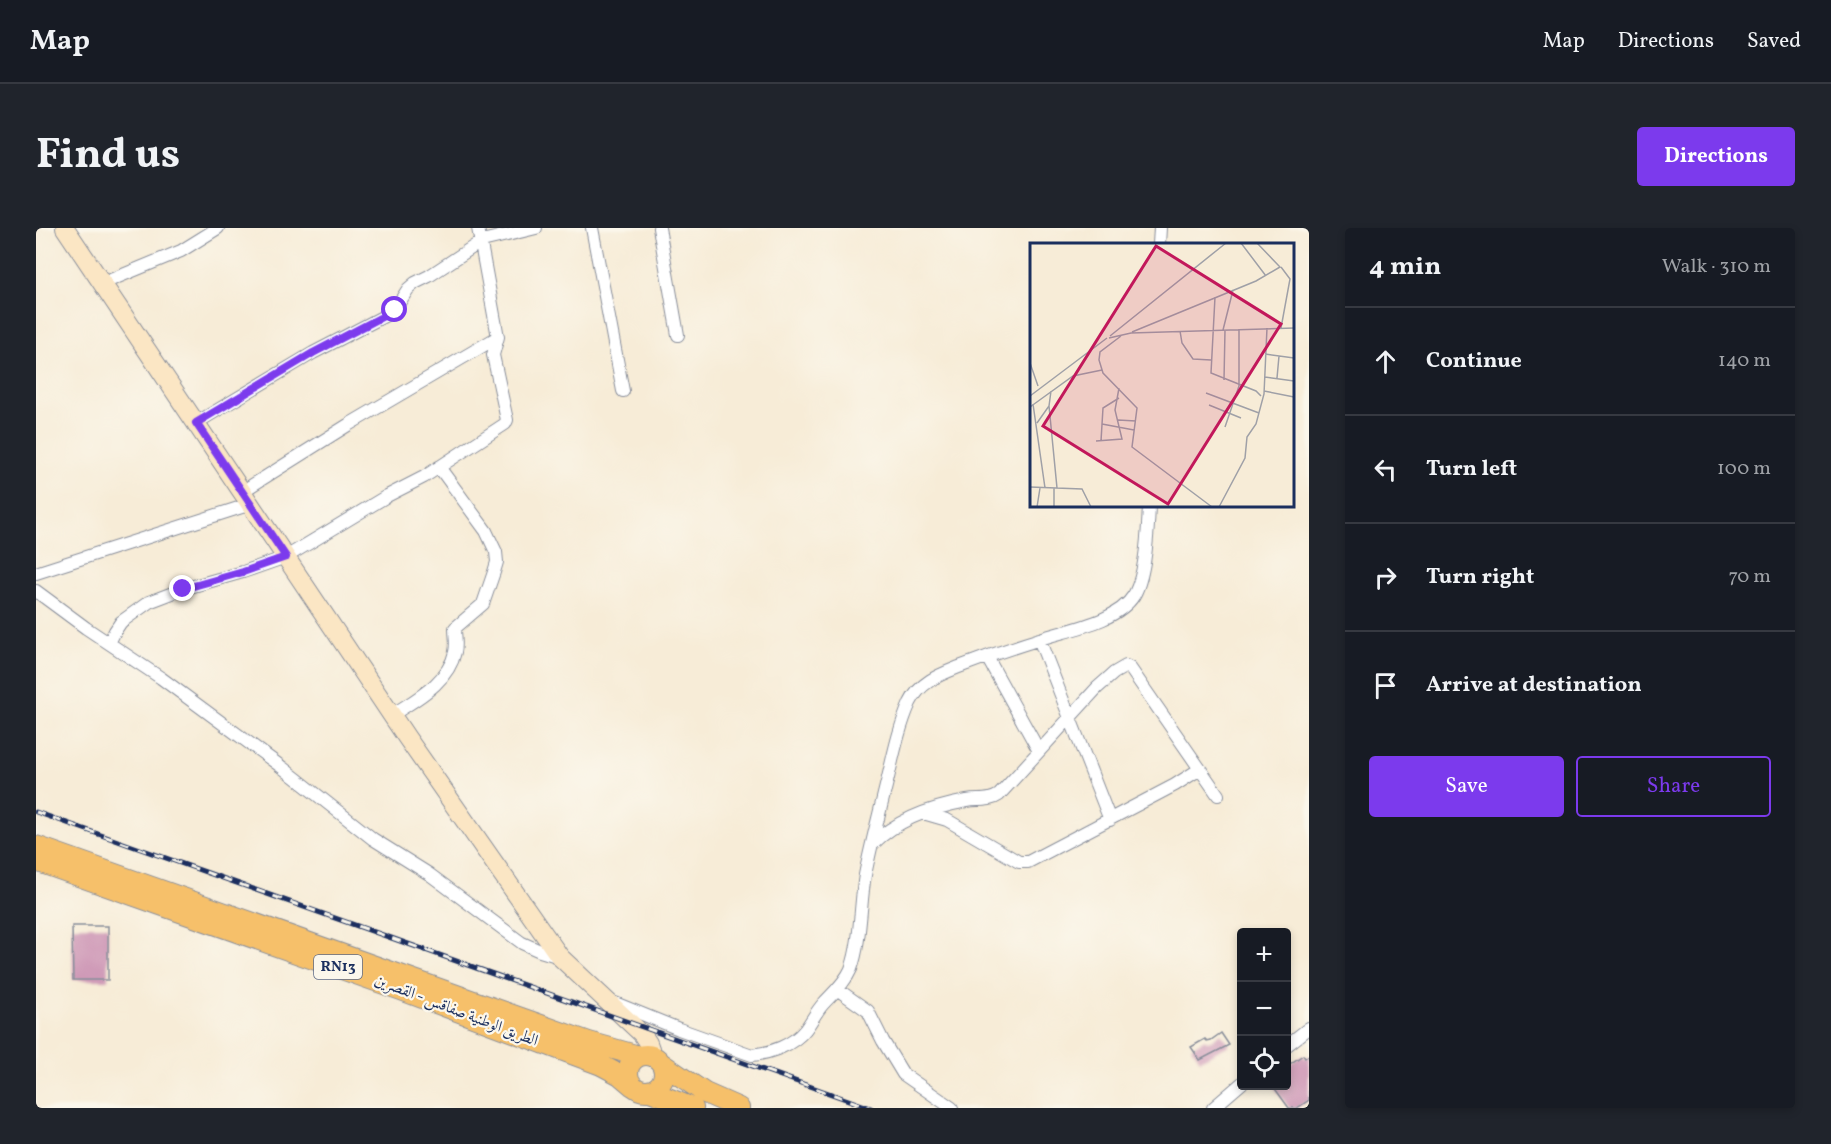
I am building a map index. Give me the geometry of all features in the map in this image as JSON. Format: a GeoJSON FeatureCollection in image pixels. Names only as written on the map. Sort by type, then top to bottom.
{"type":"FeatureCollection","features":[{"type":"Feature","properties":{"kind":"main road"},"geometry":{"type":"LineString","coordinates":[[65,228],[392,715],[560,957],[628,1021],[651,1059],[663,1068],[663,1080],[655,1089],[641,1089],[628,1076],[628,1070],[630,1064],[651,1059]]}},
{"type":"Feature","properties":{"kind":"main road","name":"الطريق الوطنية صفاقس - القصرين"},"geometry":{"type":"LineString","coordinates":[[36,846],[104,877],[401,990],[651,1059],[705,1093],[739,1108]]}},
{"type":"Feature","properties":{"kind":"main road","name":"الطريق الوطنية صفاقس - القصرين"},"geometry":{"type":"LineString","coordinates":[[36,861],[104,877]]}},
{"type":"Feature","properties":{"kind":"main road","name":"الطريق الوطنية صفاقس - القصرين"},"geometry":{"type":"LineString","coordinates":[[479,1011],[601,1065],[641,1089],[693,1108]]}},
{"type":"Feature","properties":{"kind":"street"},"geometry":{"type":"LineString","coordinates":[[101,284],[181,251],[218,228]]}},
{"type":"Feature","properties":{"kind":"street"},"geometry":{"type":"LineString","coordinates":[[109,643],[122,622],[149,602],[286,557],[440,467],[505,424],[507,420],[493,355],[498,337],[478,228]]}},
{"type":"Feature","properties":{"kind":"street"},"geometry":{"type":"LineString","coordinates":[[196,423],[313,353],[395,310],[408,289],[415,283],[482,241],[536,228]]}},
{"type":"Feature","properties":{"kind":"street"},"geometry":{"type":"LineString","coordinates":[[592,228],[623,391]]}},
{"type":"Feature","properties":{"kind":"street"},"geometry":{"type":"LineString","coordinates":[[659,228],[678,335]]}},
{"type":"Feature","properties":{"kind":"street"},"geometry":{"type":"LineString","coordinates":[[1159,243],[1160,228]]}},
{"type":"Feature","properties":{"kind":"street"},"geometry":{"type":"LineString","coordinates":[[36,573],[247,498],[348,424],[498,337]]}},
{"type":"Feature","properties":{"kind":"street"},"geometry":{"type":"LineString","coordinates":[[392,715],[428,691],[447,671],[455,651],[455,628],[483,604],[497,562],[496,552],[486,531],[440,467]]}},
{"type":"Feature","properties":{"kind":"street"},"geometry":{"type":"LineString","coordinates":[[607,1000],[753,1055],[785,1045],[799,1036],[850,971],[865,875],[900,726],[911,700],[918,690],[930,680],[987,657],[1088,624],[1125,604],[1134,595],[1140,579],[1149,507]]}},
{"type":"Feature","properties":{"kind":"street"},"geometry":{"type":"LineString","coordinates":[[36,591],[227,726],[373,839],[429,874],[522,943],[560,957]]}},
{"type":"Feature","properties":{"kind":"street"},"geometry":{"type":"LineString","coordinates":[[1039,639],[1110,820]]}},
{"type":"Feature","properties":{"kind":"street"},"geometry":{"type":"LineString","coordinates":[[987,657],[1039,751]]}},
{"type":"Feature","properties":{"kind":"street"},"geometry":{"type":"LineString","coordinates":[[872,845],[891,828],[923,813],[956,803],[994,798],[1012,782],[1069,717],[1122,668],[1130,668],[1218,795]]}},
{"type":"Feature","properties":{"kind":"street"},"geometry":{"type":"LineString","coordinates":[[923,813],[947,820],[1019,862],[1028,862],[1175,785],[1200,769]]}},
{"type":"Feature","properties":{"kind":"street"},"geometry":{"type":"LineString","coordinates":[[837,989],[868,1011],[903,1074],[952,1108]]}},
{"type":"Feature","properties":{"kind":"street"},"geometry":{"type":"LineString","coordinates":[[1291,1043],[1309,1028]]}},
{"type":"Feature","properties":{"kind":"street"},"geometry":{"type":"LineString","coordinates":[[1213,1108],[1237,1087]]}},
{"type":"Feature","properties":{"kind":"building"},"geometry":{"type":"Polygon","coordinates":[[[72,926],[108,926],[108,980],[73,980],[72,926]]]}},
{"type":"Feature","properties":{"kind":"building"},"geometry":{"type":"Polygon","coordinates":[[[1221,1033],[1229,1045],[1200,1060],[1191,1047],[1205,1039],[1211,1040],[1221,1033]]]}},
{"type":"Feature","properties":{"kind":"building"},"geometry":{"type":"Polygon","coordinates":[[[1303,1055],[1305,1058],[1309,1055],[1309,1100],[1297,1108],[1289,1108],[1276,1090],[1291,1090],[1291,1063],[1303,1055]]]}},
{"type":"Feature","properties":{"kind":"railway"},"geometry":{"type":"LineString","coordinates":[[36,812],[871,1108]]}},
{"type":"Feature","properties":{"kind":"route"},"geometry":{"type":"LineString","coordinates":[[183,589],[286,557],[196,423],[313,353],[395,310]]}}]}
